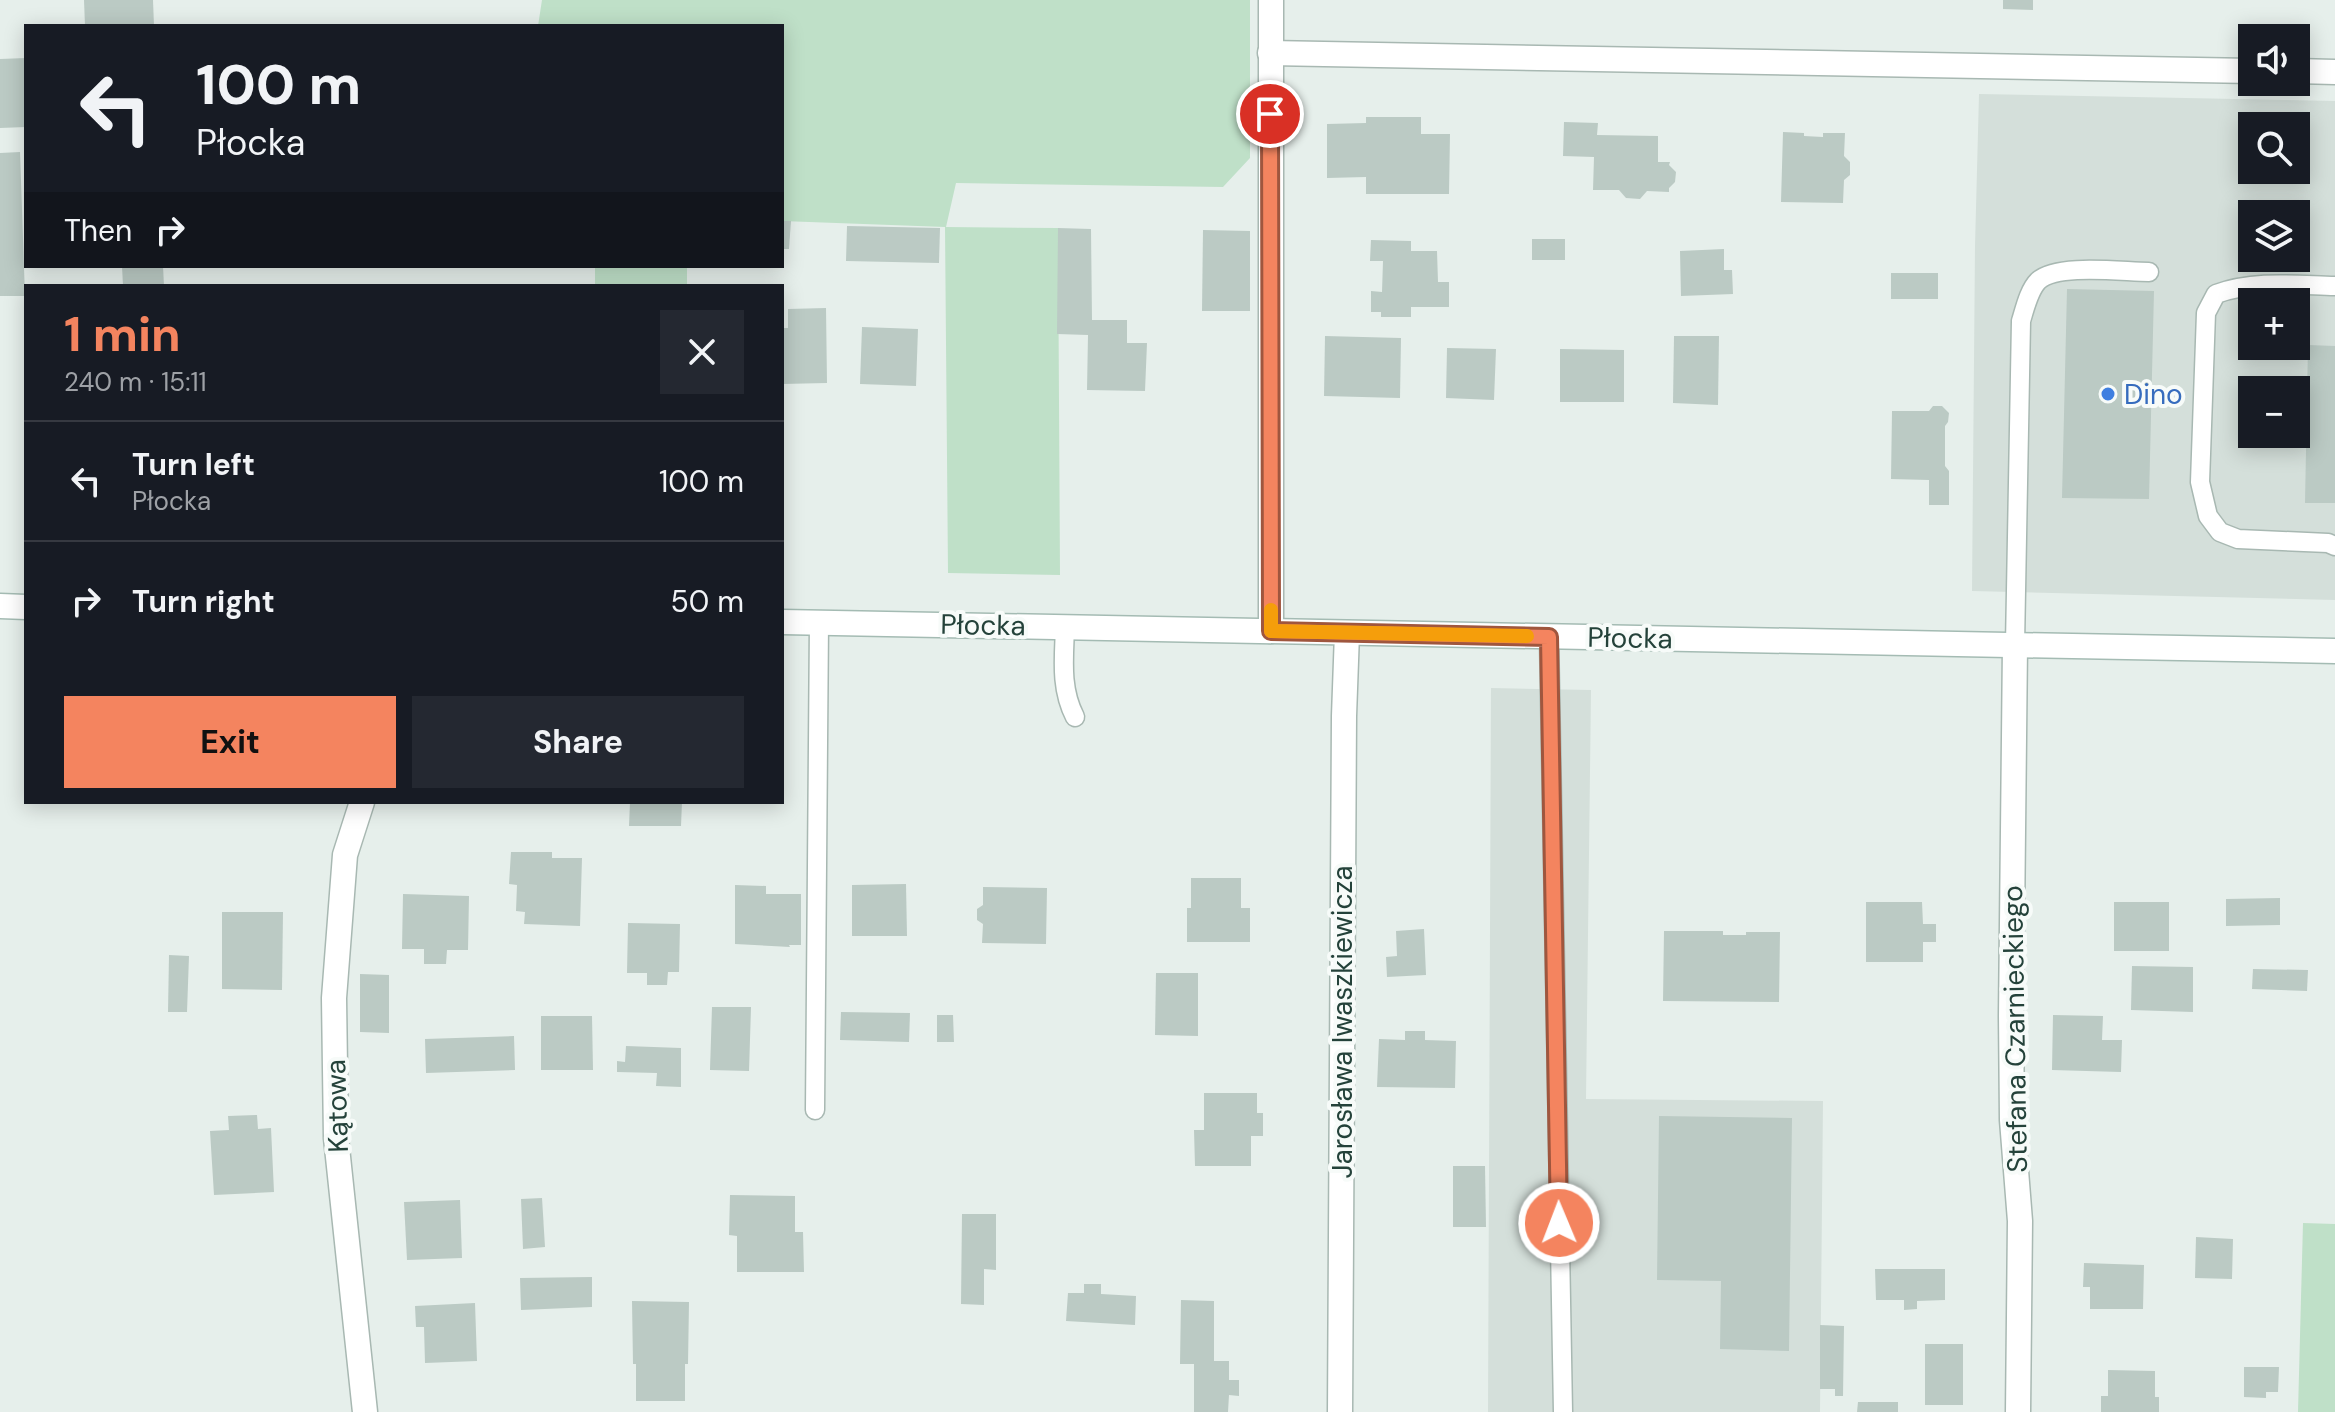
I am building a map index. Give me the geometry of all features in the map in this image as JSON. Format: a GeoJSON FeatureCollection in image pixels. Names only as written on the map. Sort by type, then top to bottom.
{"type":"FeatureCollection","features":[{"type":"Feature","properties":{"kind":"street"},"geometry":{"type":"LineString","coordinates":[[1271,0],[1271,631]]}},
{"type":"Feature","properties":{"kind":"street"},"geometry":{"type":"LineString","coordinates":[[1270,53],[2238,71]]}},
{"type":"Feature","properties":{"kind":"street"},"geometry":{"type":"LineString","coordinates":[[2310,71],[2335,72]]}},
{"type":"Feature","properties":{"kind":"street"},"geometry":{"type":"LineString","coordinates":[[0,606],[24,607]]}},
{"type":"Feature","properties":{"kind":"street","name":"Płocka"},"geometry":{"type":"LineString","coordinates":[[784,622],[2335,651]]}},
{"type":"Feature","properties":{"kind":"street","name":"Jarosława Iwaszkiewicza"},"geometry":{"type":"LineString","coordinates":[[1340,1412],[1343,732],[1347,633]]}},
{"type":"Feature","properties":{"kind":"street","name":"Stefana Czarnieckiego"},"geometry":{"type":"LineString","coordinates":[[2015,645],[2011,1016],[2012,1120],[2020,1221],[2018,1412]]}},
{"type":"Feature","properties":{"kind":"street","name":"Kątowa"},"geometry":{"type":"LineString","coordinates":[[361,804],[345,855],[334,998],[336,1138],[365,1412]]}},
{"type":"Feature","properties":{"kind":"lane"},"geometry":{"type":"LineString","coordinates":[[2015,645],[2021,321],[2028,298],[2037,281],[2052,272],[2149,272]]}},
{"type":"Feature","properties":{"kind":"lane"},"geometry":{"type":"LineString","coordinates":[[2335,286],[2261,284],[2234,287],[2216,294],[2206,313],[2200,482],[2208,516],[2220,532],[2238,539],[2328,543],[2335,546]]}},
{"type":"Feature","properties":{"kind":"lane"},"geometry":{"type":"LineString","coordinates":[[815,1110],[819,622]]}},
{"type":"Feature","properties":{"kind":"lane"},"geometry":{"type":"LineString","coordinates":[[1065,627],[1064,682],[1068,703],[1075,717]]}},
{"type":"Feature","properties":{"kind":"lane"},"geometry":{"type":"LineString","coordinates":[[1549,637],[1563,1412]]}},
{"type":"Feature","properties":{"kind":"shaded area"},"geometry":{"type":"Polygon","coordinates":[[[1979,94],[2335,101],[2335,600],[1972,591],[1979,94]]]}},
{"type":"Feature","properties":{"kind":"shaded area"},"geometry":{"type":"Polygon","coordinates":[[[1491,688],[1591,690],[1586,1099],[1823,1101],[1820,1412],[1488,1412],[1491,688]]]}},
{"type":"Feature","properties":{"kind":"green space"},"geometry":{"type":"Polygon","coordinates":[[[542,0],[1250,0],[1250,158],[1223,187],[956,183],[946,227],[1058,228],[1060,575],[948,573],[945,227],[784,221],[784,24],[538,24],[542,0]]]}},
{"type":"Feature","properties":{"kind":"green space"},"geometry":{"type":"Polygon","coordinates":[[[595,268],[687,268],[687,284],[595,284],[595,268]]]}},
{"type":"Feature","properties":{"kind":"green space"},"geometry":{"type":"Polygon","coordinates":[[[2303,1223],[2335,1224],[2335,1412],[2298,1412],[2303,1223]]]}},
{"type":"Feature","properties":{"kind":"building"},"geometry":{"type":"Polygon","coordinates":[[[84,0],[153,0],[154,24],[85,24],[84,0]]]}},
{"type":"Feature","properties":{"kind":"building"},"geometry":{"type":"Polygon","coordinates":[[[2003,0],[2033,0],[2033,10],[2003,9],[2003,0]]]}},
{"type":"Feature","properties":{"kind":"building"},"geometry":{"type":"Polygon","coordinates":[[[24,58],[24,127],[0,128],[0,59],[24,58]]]}},
{"type":"Feature","properties":{"kind":"building"},"geometry":{"type":"Polygon","coordinates":[[[1366,117],[1421,117],[1421,134],[1450,134],[1449,194],[1366,194],[1366,177],[1327,178],[1327,124],[1366,123],[1366,117]]]}},
{"type":"Feature","properties":{"kind":"building"},"geometry":{"type":"Polygon","coordinates":[[[1564,122],[1598,123],[1597,135],[1658,136],[1658,162],[1670,162],[1669,165],[1676,172],[1669,192],[1647,191],[1640,199],[1626,198],[1619,190],[1593,190],[1594,157],[1563,156],[1564,122]]]}},
{"type":"Feature","properties":{"kind":"building"},"geometry":{"type":"Polygon","coordinates":[[[1783,132],[1823,137],[1823,133],[1845,133],[1844,156],[1850,162],[1850,175],[1844,180],[1843,203],[1781,202],[1783,132]]]}},
{"type":"Feature","properties":{"kind":"building"},"geometry":{"type":"Polygon","coordinates":[[[20,152],[24,296],[0,296],[0,153],[20,152]]]}},
{"type":"Feature","properties":{"kind":"building"},"geometry":{"type":"Polygon","coordinates":[[[784,221],[791,221],[789,249],[784,249],[784,221]]]}},
{"type":"Feature","properties":{"kind":"building"},"geometry":{"type":"Polygon","coordinates":[[[847,226],[940,228],[939,263],[846,261],[847,226]]]}},
{"type":"Feature","properties":{"kind":"building"},"geometry":{"type":"Polygon","coordinates":[[[1058,228],[1091,229],[1092,320],[1127,320],[1127,343],[1147,343],[1145,391],[1087,390],[1088,335],[1057,334],[1058,228]]]}},
{"type":"Feature","properties":{"kind":"building"},"geometry":{"type":"Polygon","coordinates":[[[1203,230],[1250,231],[1250,311],[1202,311],[1203,230]]]}},
{"type":"Feature","properties":{"kind":"building"},"geometry":{"type":"Polygon","coordinates":[[[1532,239],[1565,239],[1565,260],[1532,260],[1532,239]]]}},
{"type":"Feature","properties":{"kind":"building"},"geometry":{"type":"Polygon","coordinates":[[[1371,240],[1411,241],[1411,251],[1437,251],[1438,282],[1449,282],[1449,307],[1411,307],[1411,317],[1381,317],[1381,312],[1371,312],[1371,291],[1382,292],[1383,261],[1370,261],[1371,240]]]}},
{"type":"Feature","properties":{"kind":"building"},"geometry":{"type":"Polygon","coordinates":[[[1724,249],[1724,270],[1732,270],[1733,294],[1681,296],[1680,251],[1724,249]]]}},
{"type":"Feature","properties":{"kind":"building"},"geometry":{"type":"Polygon","coordinates":[[[122,268],[163,268],[164,284],[123,284],[122,268]]]}},
{"type":"Feature","properties":{"kind":"building"},"geometry":{"type":"Polygon","coordinates":[[[1891,273],[1938,273],[1938,299],[1891,299],[1891,273]]]}},
{"type":"Feature","properties":{"kind":"building","name":"Dino"},"geometry":{"type":"Polygon","coordinates":[[[2067,289],[2154,291],[2149,499],[2062,498],[2067,289]]]}},
{"type":"Feature","properties":{"kind":"building"},"geometry":{"type":"Polygon","coordinates":[[[826,308],[827,383],[784,384],[784,328],[788,328],[788,309],[826,308]]]}},
{"type":"Feature","properties":{"kind":"building"},"geometry":{"type":"Polygon","coordinates":[[[862,327],[918,329],[916,386],[860,384],[862,327]]]}},
{"type":"Feature","properties":{"kind":"building"},"geometry":{"type":"Polygon","coordinates":[[[1325,336],[1401,338],[1400,398],[1324,396],[1325,336]]]}},
{"type":"Feature","properties":{"kind":"building"},"geometry":{"type":"Polygon","coordinates":[[[1674,336],[1719,336],[1718,405],[1673,403],[1674,336]]]}},
{"type":"Feature","properties":{"kind":"building"},"geometry":{"type":"Polygon","coordinates":[[[2310,345],[2335,346],[2335,503],[2305,503],[2306,448],[2310,448],[2310,376],[2307,376],[2310,345]]]}},
{"type":"Feature","properties":{"kind":"building"},"geometry":{"type":"Polygon","coordinates":[[[1447,348],[1496,349],[1494,400],[1446,398],[1447,348]]]}},
{"type":"Feature","properties":{"kind":"building"},"geometry":{"type":"Polygon","coordinates":[[[1560,349],[1624,350],[1624,402],[1560,402],[1560,349]]]}},
{"type":"Feature","properties":{"kind":"building"},"geometry":{"type":"Polygon","coordinates":[[[1933,406],[1942,406],[1949,413],[1945,426],[1945,466],[1949,471],[1949,505],[1929,505],[1929,480],[1891,479],[1892,411],[1929,411],[1933,406]]]}},
{"type":"Feature","properties":{"kind":"building"},"geometry":{"type":"Polygon","coordinates":[[[630,804],[682,804],[681,826],[629,826],[630,804]]]}},
{"type":"Feature","properties":{"kind":"building"},"geometry":{"type":"Polygon","coordinates":[[[511,852],[552,852],[552,858],[582,858],[580,926],[524,924],[525,912],[516,911],[517,885],[509,884],[511,852]]]}},
{"type":"Feature","properties":{"kind":"building"},"geometry":{"type":"Polygon","coordinates":[[[1191,878],[1241,878],[1241,908],[1250,908],[1250,942],[1187,942],[1191,878]]]}},
{"type":"Feature","properties":{"kind":"building"},"geometry":{"type":"Polygon","coordinates":[[[906,884],[907,936],[852,936],[852,885],[906,884]]]}},
{"type":"Feature","properties":{"kind":"building"},"geometry":{"type":"Polygon","coordinates":[[[735,885],[766,886],[766,894],[801,894],[801,945],[735,944],[735,885]]]}},
{"type":"Feature","properties":{"kind":"building"},"geometry":{"type":"Polygon","coordinates":[[[983,887],[1047,888],[1046,944],[982,943],[983,924],[977,920],[977,909],[983,905],[983,887]]]}},
{"type":"Feature","properties":{"kind":"building"},"geometry":{"type":"Polygon","coordinates":[[[403,894],[469,896],[468,950],[447,950],[446,964],[424,964],[424,949],[402,949],[403,894]]]}},
{"type":"Feature","properties":{"kind":"building"},"geometry":{"type":"Polygon","coordinates":[[[2280,898],[2280,925],[2226,926],[2226,899],[2280,898]]]}},
{"type":"Feature","properties":{"kind":"building"},"geometry":{"type":"Polygon","coordinates":[[[1866,902],[1922,902],[1923,924],[1936,924],[1936,942],[1923,942],[1923,962],[1866,962],[1866,902]]]}},
{"type":"Feature","properties":{"kind":"building"},"geometry":{"type":"Polygon","coordinates":[[[2114,902],[2169,902],[2169,951],[2114,951],[2114,902]]]}},
{"type":"Feature","properties":{"kind":"building"},"geometry":{"type":"Polygon","coordinates":[[[222,912],[283,912],[282,990],[222,989],[222,912]]]}},
{"type":"Feature","properties":{"kind":"building"},"geometry":{"type":"Polygon","coordinates":[[[628,923],[680,924],[679,972],[668,972],[667,985],[647,985],[647,973],[627,973],[628,923]]]}},
{"type":"Feature","properties":{"kind":"building"},"geometry":{"type":"Polygon","coordinates":[[[1424,929],[1426,975],[1387,977],[1386,957],[1397,956],[1396,931],[1424,929]]]}},
{"type":"Feature","properties":{"kind":"building"},"geometry":{"type":"Polygon","coordinates":[[[1664,931],[1723,931],[1723,935],[1780,932],[1779,1002],[1663,1001],[1664,931]]]}},
{"type":"Feature","properties":{"kind":"building"},"geometry":{"type":"Polygon","coordinates":[[[169,955],[189,956],[187,1012],[168,1012],[169,955]]]}},
{"type":"Feature","properties":{"kind":"building"},"geometry":{"type":"Polygon","coordinates":[[[2132,966],[2193,967],[2193,1012],[2131,1010],[2132,966]]]}},
{"type":"Feature","properties":{"kind":"building"},"geometry":{"type":"Polygon","coordinates":[[[2253,969],[2308,970],[2307,991],[2252,989],[2253,969]]]}},
{"type":"Feature","properties":{"kind":"building"},"geometry":{"type":"Polygon","coordinates":[[[1156,973],[1198,973],[1198,1036],[1155,1035],[1156,973]]]}},
{"type":"Feature","properties":{"kind":"building"},"geometry":{"type":"Polygon","coordinates":[[[360,974],[389,975],[389,1033],[360,1032],[360,974]]]}},
{"type":"Feature","properties":{"kind":"building"},"geometry":{"type":"Polygon","coordinates":[[[712,1007],[751,1007],[749,1071],[710,1070],[712,1007]]]}},
{"type":"Feature","properties":{"kind":"building"},"geometry":{"type":"Polygon","coordinates":[[[841,1012],[910,1013],[909,1042],[840,1040],[841,1012]]]}},
{"type":"Feature","properties":{"kind":"building"},"geometry":{"type":"Polygon","coordinates":[[[937,1015],[953,1015],[954,1042],[937,1042],[937,1015]]]}},
{"type":"Feature","properties":{"kind":"building"},"geometry":{"type":"Polygon","coordinates":[[[2053,1015],[2103,1016],[2102,1040],[2122,1040],[2121,1072],[2052,1070],[2053,1015]]]}},
{"type":"Feature","properties":{"kind":"building"},"geometry":{"type":"Polygon","coordinates":[[[541,1016],[592,1016],[593,1070],[541,1070],[541,1016]]]}},
{"type":"Feature","properties":{"kind":"building"},"geometry":{"type":"Polygon","coordinates":[[[1405,1031],[1425,1031],[1425,1040],[1456,1041],[1455,1088],[1377,1087],[1379,1039],[1405,1040],[1405,1031]]]}},
{"type":"Feature","properties":{"kind":"building"},"geometry":{"type":"Polygon","coordinates":[[[514,1036],[515,1070],[426,1073],[425,1039],[514,1036]]]}},
{"type":"Feature","properties":{"kind":"building"},"geometry":{"type":"Polygon","coordinates":[[[626,1046],[681,1048],[681,1087],[656,1086],[657,1073],[617,1072],[617,1061],[625,1062],[626,1046]]]}},
{"type":"Feature","properties":{"kind":"building"},"geometry":{"type":"Polygon","coordinates":[[[1204,1093],[1257,1093],[1257,1113],[1263,1113],[1263,1136],[1251,1136],[1251,1166],[1195,1166],[1194,1130],[1204,1130],[1204,1093]]]}},
{"type":"Feature","properties":{"kind":"building"},"geometry":{"type":"Polygon","coordinates":[[[257,1115],[258,1129],[271,1128],[274,1192],[214,1195],[210,1131],[229,1130],[228,1116],[257,1115]]]}},
{"type":"Feature","properties":{"kind":"building"},"geometry":{"type":"Polygon","coordinates":[[[1659,1116],[1792,1118],[1789,1351],[1720,1349],[1721,1281],[1657,1280],[1659,1116]]]}},
{"type":"Feature","properties":{"kind":"building"},"geometry":{"type":"Polygon","coordinates":[[[1453,1166],[1485,1166],[1486,1227],[1453,1227],[1453,1166]]]}},
{"type":"Feature","properties":{"kind":"building"},"geometry":{"type":"Polygon","coordinates":[[[730,1195],[795,1196],[795,1232],[803,1232],[804,1272],[737,1272],[737,1236],[729,1235],[730,1195]]]}},
{"type":"Feature","properties":{"kind":"building"},"geometry":{"type":"Polygon","coordinates":[[[542,1198],[545,1247],[523,1249],[521,1199],[542,1198]]]}},
{"type":"Feature","properties":{"kind":"building"},"geometry":{"type":"Polygon","coordinates":[[[460,1200],[462,1258],[407,1260],[404,1202],[460,1200]]]}},
{"type":"Feature","properties":{"kind":"building"},"geometry":{"type":"Polygon","coordinates":[[[962,1214],[996,1214],[996,1270],[984,1269],[984,1305],[961,1304],[962,1214]]]}},
{"type":"Feature","properties":{"kind":"building"},"geometry":{"type":"Polygon","coordinates":[[[2196,1237],[2233,1239],[2232,1279],[2195,1278],[2196,1237]]]}},
{"type":"Feature","properties":{"kind":"building"},"geometry":{"type":"Polygon","coordinates":[[[2084,1263],[2144,1265],[2143,1309],[2090,1309],[2090,1287],[2083,1287],[2084,1263]]]}},
{"type":"Feature","properties":{"kind":"building"},"geometry":{"type":"Polygon","coordinates":[[[1875,1269],[1945,1269],[1945,1300],[1917,1301],[1917,1309],[1904,1310],[1904,1300],[1876,1300],[1875,1269]]]}},
{"type":"Feature","properties":{"kind":"building"},"geometry":{"type":"Polygon","coordinates":[[[592,1277],[592,1307],[521,1310],[520,1278],[592,1277]]]}},
{"type":"Feature","properties":{"kind":"building"},"geometry":{"type":"Polygon","coordinates":[[[1084,1284],[1101,1284],[1101,1294],[1136,1296],[1135,1325],[1066,1321],[1068,1293],[1084,1293],[1084,1284]]]}},
{"type":"Feature","properties":{"kind":"building"},"geometry":{"type":"Polygon","coordinates":[[[1181,1300],[1214,1301],[1214,1361],[1229,1361],[1229,1380],[1239,1380],[1239,1396],[1229,1395],[1228,1412],[1194,1412],[1194,1364],[1180,1364],[1181,1300]]]}},
{"type":"Feature","properties":{"kind":"building"},"geometry":{"type":"Polygon","coordinates":[[[632,1301],[689,1302],[685,1401],[636,1401],[632,1301]]]}},
{"type":"Feature","properties":{"kind":"building"},"geometry":{"type":"Polygon","coordinates":[[[475,1303],[477,1361],[425,1363],[424,1327],[416,1327],[415,1306],[475,1303]]]}},
{"type":"Feature","properties":{"kind":"building"},"geometry":{"type":"Polygon","coordinates":[[[1820,1325],[1844,1326],[1843,1396],[1835,1396],[1835,1389],[1820,1389],[1820,1325]]]}},
{"type":"Feature","properties":{"kind":"building"},"geometry":{"type":"Polygon","coordinates":[[[1925,1344],[1963,1344],[1963,1405],[1925,1405],[1925,1344]]]}},
{"type":"Feature","properties":{"kind":"building"},"geometry":{"type":"Polygon","coordinates":[[[2244,1367],[2279,1367],[2278,1392],[2266,1392],[2266,1398],[2244,1397],[2244,1367]]]}},
{"type":"Feature","properties":{"kind":"building"},"geometry":{"type":"Polygon","coordinates":[[[2108,1370],[2155,1371],[2155,1397],[2159,1397],[2159,1412],[2101,1412],[2101,1396],[2108,1396],[2108,1370]]]}},
{"type":"Feature","properties":{"kind":"building"},"geometry":{"type":"Polygon","coordinates":[[[1858,1402],[1898,1402],[1898,1412],[1857,1412],[1858,1402]]]}},
{"type":"Feature","properties":{"kind":"slow traffic"},"geometry":{"type":"LineString","coordinates":[[1271,610],[1271,631],[1527,636]]}},
{"type":"Feature","properties":{"kind":"place","name":"Dino"},"geometry":{"type":"Point","coordinates":[2108,394]}},
{"type":"Feature","properties":{"kind":"route"},"geometry":{"type":"LineString","coordinates":[[1270,114],[1271,631],[1549,637],[1559,1223]]}}]}
